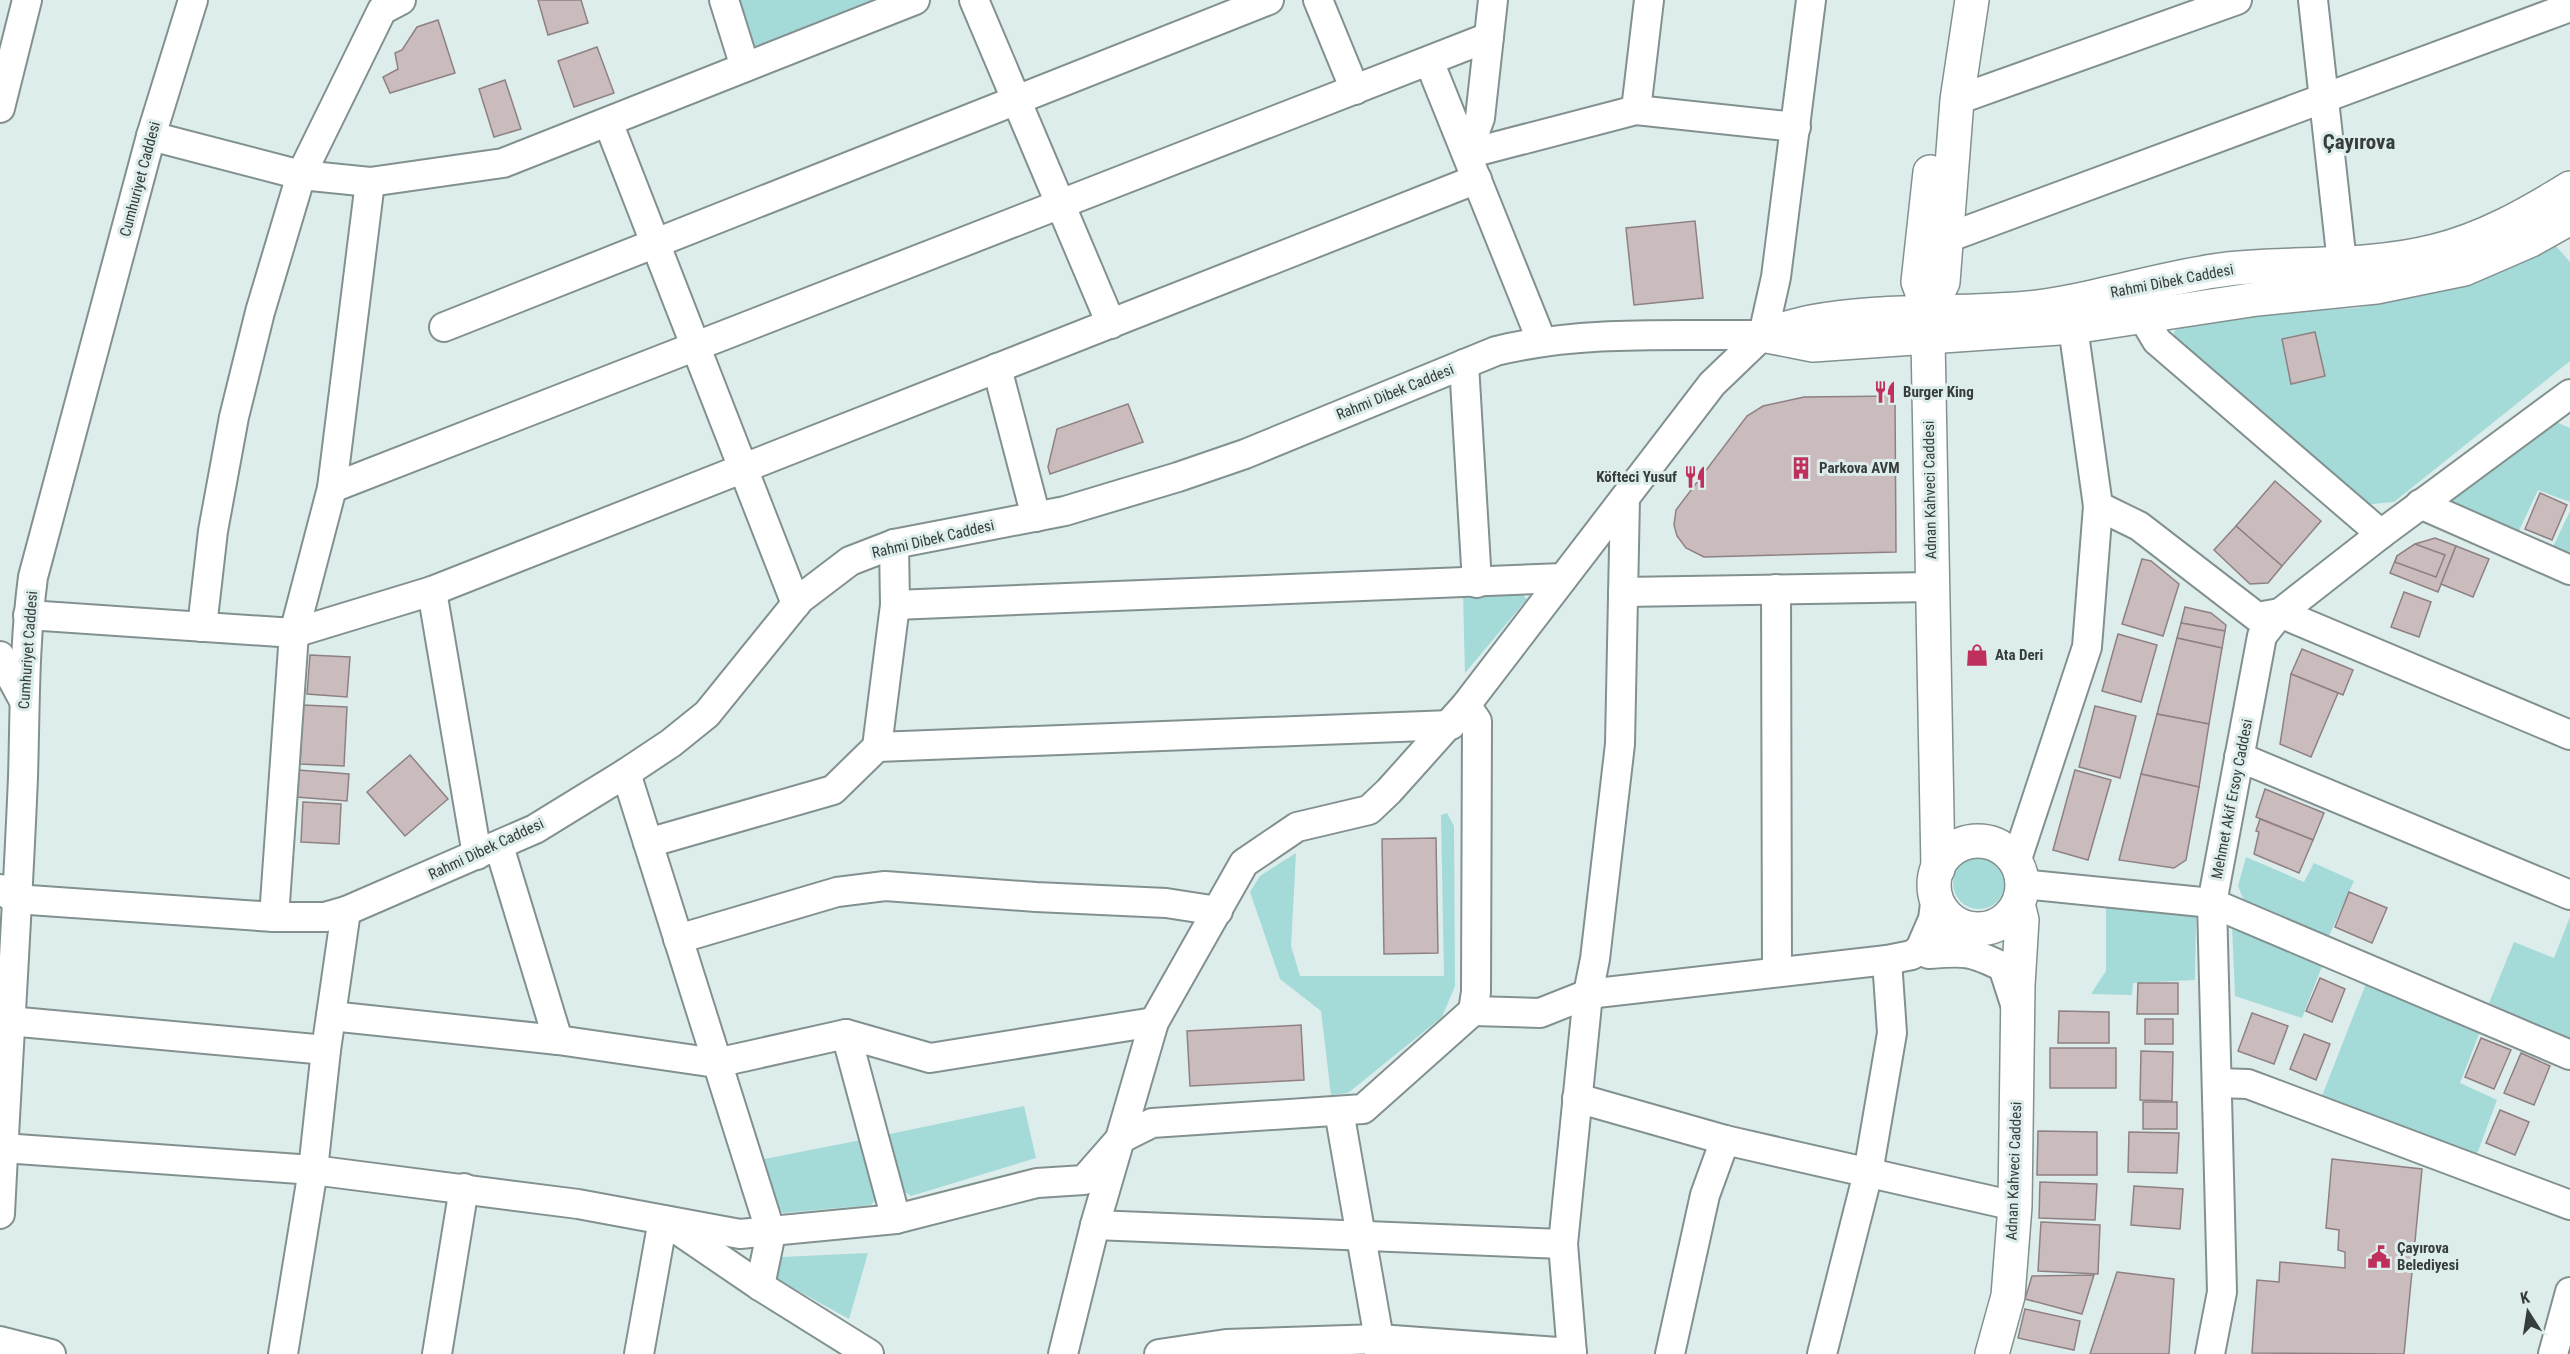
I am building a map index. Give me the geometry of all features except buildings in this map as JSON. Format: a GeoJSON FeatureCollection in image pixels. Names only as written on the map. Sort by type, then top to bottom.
{"type":"FeatureCollection","features":[{"type":"Feature","properties":{"kind":"main road"},"geometry":{"type":"LineString","coordinates":[[1928,325],[1918,282],[1937,102],[1952,0]]}},
{"type":"Feature","properties":{"kind":"main road","name":"Adnan Kahveci Caddesi"},"geometry":{"type":"LineString","coordinates":[[1937,882],[1928,325],[1943,282],[1957,100],[1972,0]]}},
{"type":"Feature","properties":{"kind":"main road","name":"Rahmi Dibek Caddesi"},"geometry":{"type":"LineString","coordinates":[[1763,336],[1813,345],[1928,325],[1965,313],[2083,299],[2206,272],[2342,263],[2395,258],[2434,251],[2463,243],[2522,216],[2570,188]]}},
{"type":"Feature","properties":{"kind":"main road","name":"Rahmi Dibek Caddesi"},"geometry":{"type":"LineString","coordinates":[[1928,325],[2073,327],[2257,298],[2321,294],[2429,278],[2464,269],[2493,258],[2570,218]]}},
{"type":"Feature","properties":{"kind":"main road"},"geometry":{"type":"LineString","coordinates":[[1936,805],[1968,842]]}},
{"type":"Feature","properties":{"kind":"main road"},"geometry":{"type":"LineString","coordinates":[[1982,841],[2007,852],[2019,883],[2011,914],[1984,928],[1963,926],[1941,909],[1937,882],[1945,857],[1955,848],[1968,842],[1982,841]]}},
{"type":"Feature","properties":{"kind":"main road","name":"Adnan Kahveci Caddesi"},"geometry":{"type":"LineString","coordinates":[[1992,1354],[2008,1296],[2016,1206],[2018,1000],[2022,920],[2019,883]]}},
{"type":"Feature","properties":{"kind":"main road","name":"Adnan Kahveci Caddesi"},"geometry":{"type":"LineString","coordinates":[[1984,928],[2006,955],[2018,1000]]}},
{"type":"Feature","properties":{"kind":"street"},"geometry":{"type":"LineString","coordinates":[[0,108],[27,0]]}},
{"type":"Feature","properties":{"kind":"street","name":"Cumhuriyet Caddesi"},"geometry":{"type":"LineString","coordinates":[[0,1214],[8,894],[23,777],[28,615],[33,577],[151,136],[193,0]]}},
{"type":"Feature","properties":{"kind":"street"},"geometry":{"type":"LineString","coordinates":[[724,0],[745,67]]}},
{"type":"Feature","properties":{"kind":"street"},"geometry":{"type":"LineString","coordinates":[[151,136],[301,175],[370,182],[503,163],[915,0]]}},
{"type":"Feature","properties":{"kind":"street"},"geometry":{"type":"LineString","coordinates":[[974,0],[1111,324]]}},
{"type":"Feature","properties":{"kind":"street"},"geometry":{"type":"LineString","coordinates":[[444,327],[1269,0]]}},
{"type":"Feature","properties":{"kind":"street"},"geometry":{"type":"LineString","coordinates":[[1318,0],[1356,90]]}},
{"type":"Feature","properties":{"kind":"street"},"geometry":{"type":"LineString","coordinates":[[1472,167],[1480,118],[1493,0]]}},
{"type":"Feature","properties":{"kind":"street"},"geometry":{"type":"LineString","coordinates":[[1636,110],[1648,0]]}},
{"type":"Feature","properties":{"kind":"street"},"geometry":{"type":"LineString","coordinates":[[1063,1354],[1095,1225],[1154,1022],[1244,863],[1297,827],[1369,810],[1459,715],[1712,384],[1763,336],[1776,277],[1811,0]]}},
{"type":"Feature","properties":{"kind":"street"},"geometry":{"type":"LineString","coordinates":[[1957,100],[2237,0]]}},
{"type":"Feature","properties":{"kind":"street"},"geometry":{"type":"LineString","coordinates":[[2313,0],[2342,263]]}},
{"type":"Feature","properties":{"kind":"street"},"geometry":{"type":"LineString","coordinates":[[202,627],[213,531],[234,417],[260,312],[301,175],[390,3]]}},
{"type":"Feature","properties":{"kind":"street"},"geometry":{"type":"LineString","coordinates":[[1947,238],[2570,7]]}},
{"type":"Feature","properties":{"kind":"street"},"geometry":{"type":"LineString","coordinates":[[332,489],[1489,37]]}},
{"type":"Feature","properties":{"kind":"street"},"geometry":{"type":"LineString","coordinates":[[1430,61],[1542,342]]}},
{"type":"Feature","properties":{"kind":"street"},"geometry":{"type":"LineString","coordinates":[[28,615],[294,633],[432,591],[1111,324],[1472,167],[1636,110],[1796,127]]}},
{"type":"Feature","properties":{"kind":"street"},"geometry":{"type":"LineString","coordinates":[[608,122],[796,604]]}},
{"type":"Feature","properties":{"kind":"street"},"geometry":{"type":"LineString","coordinates":[[274,917],[294,633],[332,489],[370,182]]}},
{"type":"Feature","properties":{"kind":"street"},"geometry":{"type":"LineString","coordinates":[[2142,316],[2157,341],[2381,534]]}},
{"type":"Feature","properties":{"kind":"street"},"geometry":{"type":"LineString","coordinates":[[2073,327],[2098,506],[2087,647],[2019,883],[2212,903],[2570,1055]]}},
{"type":"Feature","properties":{"kind":"street","name":"Rahmi Dibek Caddesi"},"geometry":{"type":"LineString","coordinates":[[8,894],[274,917],[325,917],[346,911],[535,829],[670,743],[707,714],[796,604],[818,583],[850,561],[894,544],[1036,517],[1100,501],[1245,454],[1496,351],[1580,337],[1763,336]]}},
{"type":"Feature","properties":{"kind":"street"},"geometry":{"type":"LineString","coordinates":[[1464,364],[1477,583]]}},
{"type":"Feature","properties":{"kind":"street"},"geometry":{"type":"LineString","coordinates":[[997,368],[1036,517]]}},
{"type":"Feature","properties":{"kind":"street","name":"Mehmet Akif Ersoy Caddesi"},"geometry":{"type":"LineString","coordinates":[[2210,1354],[2222,1292],[2212,903],[2262,636],[2280,613],[2381,534],[2570,394]]}},
{"type":"Feature","properties":{"kind":"street"},"geometry":{"type":"LineString","coordinates":[[1159,1354],[1226,1344],[1277,1348],[1379,1347],[1572,1354],[1563,1244],[1588,994],[1595,959],[1620,744],[1625,498]]}},
{"type":"Feature","properties":{"kind":"street"},"geometry":{"type":"LineString","coordinates":[[2421,504],[2570,570]]}},
{"type":"Feature","properties":{"kind":"street"},"geometry":{"type":"LineString","coordinates":[[2098,506],[2139,526],[2257,617],[2280,613],[2570,735]]}},
{"type":"Feature","properties":{"kind":"street"},"geometry":{"type":"LineString","coordinates":[[648,843],[832,790],[877,747],[895,605],[894,544]]}},
{"type":"Feature","properties":{"kind":"street"},"geometry":{"type":"LineString","coordinates":[[895,605],[1563,578]]}},
{"type":"Feature","properties":{"kind":"street"},"geometry":{"type":"LineString","coordinates":[[1623,592],[1932,587]]}},
{"type":"Feature","properties":{"kind":"street"},"geometry":{"type":"LineString","coordinates":[[1776,589],[1777,972]]}},
{"type":"Feature","properties":{"kind":"street"},"geometry":{"type":"LineString","coordinates":[[432,591],[488,850],[558,1040]]}},
{"type":"Feature","properties":{"kind":"street"},"geometry":{"type":"LineString","coordinates":[[0,656],[24,701]]}},
{"type":"Feature","properties":{"kind":"street"},"geometry":{"type":"LineString","coordinates":[[3,1148],[312,1170],[578,1204],[740,1234],[771,1233],[896,1220],[1037,1183],[1084,1180],[1120,1139],[1152,1123],[1363,1109],[1473,1011],[1476,992],[1477,721],[1459,715],[877,747]]}},
{"type":"Feature","properties":{"kind":"street"},"geometry":{"type":"LineString","coordinates":[[2239,757],[2570,895]]}},
{"type":"Feature","properties":{"kind":"street"},"geometry":{"type":"LineString","coordinates":[[626,773],[771,1233],[760,1286]]}},
{"type":"Feature","properties":{"kind":"street"},"geometry":{"type":"LineString","coordinates":[[1822,1354],[1868,1173],[1906,954],[1933,919],[1937,882]]}},
{"type":"Feature","properties":{"kind":"street"},"geometry":{"type":"LineString","coordinates":[[678,939],[837,892],[885,886],[1036,897],[1166,903],[1218,911]]}},
{"type":"Feature","properties":{"kind":"street"},"geometry":{"type":"LineString","coordinates":[[283,1354],[312,1170],[346,911]]}},
{"type":"Feature","properties":{"kind":"street"},"geometry":{"type":"LineString","coordinates":[[1906,954],[1984,928]]}},
{"type":"Feature","properties":{"kind":"street"},"geometry":{"type":"LineString","coordinates":[[1473,1011],[1540,1013],[1588,994],[1906,954],[1959,952],[1977,954],[2002,967],[2018,1000]]}},
{"type":"Feature","properties":{"kind":"street"},"geometry":{"type":"LineString","coordinates":[[331,1016],[558,1040],[716,1063],[846,1034],[930,1058],[1154,1022]]}},
{"type":"Feature","properties":{"kind":"street"},"geometry":{"type":"LineString","coordinates":[[846,1034],[896,1220]]}},
{"type":"Feature","properties":{"kind":"street"},"geometry":{"type":"LineString","coordinates":[[6,1039],[326,1050]]}},
{"type":"Feature","properties":{"kind":"street"},"geometry":{"type":"LineString","coordinates":[[2218,1083],[2248,1084],[2570,1206]]}},
{"type":"Feature","properties":{"kind":"street"},"geometry":{"type":"LineString","coordinates":[[1577,1098],[1725,1140],[2016,1206]]}},
{"type":"Feature","properties":{"kind":"street"},"geometry":{"type":"LineString","coordinates":[[1340,1111],[1379,1347]]}},
{"type":"Feature","properties":{"kind":"street"},"geometry":{"type":"LineString","coordinates":[[1670,1354],[1705,1195],[1725,1140]]}},
{"type":"Feature","properties":{"kind":"street"},"geometry":{"type":"LineString","coordinates":[[437,1354],[464,1188]]}},
{"type":"Feature","properties":{"kind":"street"},"geometry":{"type":"LineString","coordinates":[[663,1220],[760,1286],[833,1344],[869,1354]]}},
{"type":"Feature","properties":{"kind":"street"},"geometry":{"type":"LineString","coordinates":[[639,1354],[663,1220]]}},
{"type":"Feature","properties":{"kind":"street"},"geometry":{"type":"LineString","coordinates":[[1095,1225],[1563,1244]]}},
{"type":"Feature","properties":{"kind":"street"},"geometry":{"type":"LineString","coordinates":[[2553,1354],[2570,1292]]}},
{"type":"Feature","properties":{"kind":"street"},"geometry":{"type":"LineString","coordinates":[[0,1341],[51,1354]]}},
{"type":"Feature","properties":{"kind":"shaded area"},"geometry":{"type":"Polygon","coordinates":[[[735,0],[876,0],[754,48],[735,0]]]}},
{"type":"Feature","properties":{"kind":"shaded area"},"geometry":{"type":"Polygon","coordinates":[[[2554,244],[2570,262],[2570,361],[2394,502],[2362,505],[2174,341],[2174,332],[2180,325],[2260,314],[2357,308],[2475,281],[2554,244]]]}},
{"type":"Feature","properties":{"kind":"shaded area"},"geometry":{"type":"Polygon","coordinates":[[[2556,422],[2570,428],[2570,502],[2538,490],[2517,535],[2446,505],[2556,422]]]}},
{"type":"Feature","properties":{"kind":"shaded area"},"geometry":{"type":"Polygon","coordinates":[[[2570,511],[2570,558],[2551,551],[2570,511]]]}},
{"type":"Feature","properties":{"kind":"shaded area"},"geometry":{"type":"Polygon","coordinates":[[[1517,590],[1527,599],[1465,673],[1463,593],[1517,590]]]}},
{"type":"Feature","properties":{"kind":"shaded area"},"geometry":{"type":"Polygon","coordinates":[[[1447,813],[1454,826],[1455,986],[1442,1017],[1348,1093],[1331,1095],[1321,1011],[1280,979],[1250,892],[1260,876],[1296,853],[1291,946],[1300,976],[1444,976],[1441,815],[1447,813]]]}},
{"type":"Feature","properties":{"kind":"shaded area"},"geometry":{"type":"Polygon","coordinates":[[[1979,857],[1989,859],[1997,865],[2003,873],[2005,883],[2003,893],[1997,901],[1989,907],[1979,909],[1969,907],[1961,901],[1955,893],[1953,883],[1955,873],[1961,865],[1969,859],[1979,857]]]}},
{"type":"Feature","properties":{"kind":"shaded area"},"geometry":{"type":"Polygon","coordinates":[[[2246,857],[2304,882],[2314,863],[2354,881],[2328,938],[2244,901],[2238,886],[2246,857]]]}},
{"type":"Feature","properties":{"kind":"shaded area"},"geometry":{"type":"Polygon","coordinates":[[[2106,906],[2196,916],[2195,980],[2133,983],[2132,995],[2091,994],[2106,971],[2106,906]]]}},
{"type":"Feature","properties":{"kind":"shaded area"},"geometry":{"type":"Polygon","coordinates":[[[2570,917],[2570,1040],[2489,1003],[2514,942],[2554,958],[2570,917]]]}},
{"type":"Feature","properties":{"kind":"shaded area"},"geometry":{"type":"Polygon","coordinates":[[[2232,926],[2324,961],[2302,1018],[2235,996],[2232,926]]]}},
{"type":"Feature","properties":{"kind":"shaded area"},"geometry":{"type":"Polygon","coordinates":[[[2367,981],[2481,1029],[2460,1083],[2497,1100],[2477,1154],[2322,1096],[2367,981]]]}},
{"type":"Feature","properties":{"kind":"shaded area"},"geometry":{"type":"Polygon","coordinates":[[[1024,1106],[1036,1158],[911,1196],[899,1188],[885,1135],[1024,1106]]]}},
{"type":"Feature","properties":{"kind":"shaded area"},"geometry":{"type":"Polygon","coordinates":[[[861,1140],[877,1198],[871,1205],[783,1213],[773,1205],[760,1160],[861,1140]]]}},
{"type":"Feature","properties":{"kind":"shaded area"},"geometry":{"type":"Polygon","coordinates":[[[868,1253],[849,1319],[777,1279],[782,1257],[868,1253]]]}},
{"type":"Feature","properties":{"kind":"place","name":"Burger King"},"geometry":{"type":"Point","coordinates":[1885,392]}},
{"type":"Feature","properties":{"kind":"place","name":"Parkova AVM"},"geometry":{"type":"Point","coordinates":[1801,468]}},
{"type":"Feature","properties":{"kind":"place","name":"Köfteci Yusuf"},"geometry":{"type":"Point","coordinates":[1695,477]}},
{"type":"Feature","properties":{"kind":"place","name":"Ata Deri"},"geometry":{"type":"Point","coordinates":[1977,655]}},
{"type":"Feature","properties":{"kind":"place","name":"Çayırova Belediyesi"},"geometry":{"type":"Point","coordinates":[2379,1257]}},
{"type":"Feature","properties":{"kind":"district","name":"Çayırova"},"geometry":{"type":"Point","coordinates":[2359,142]}}]}
